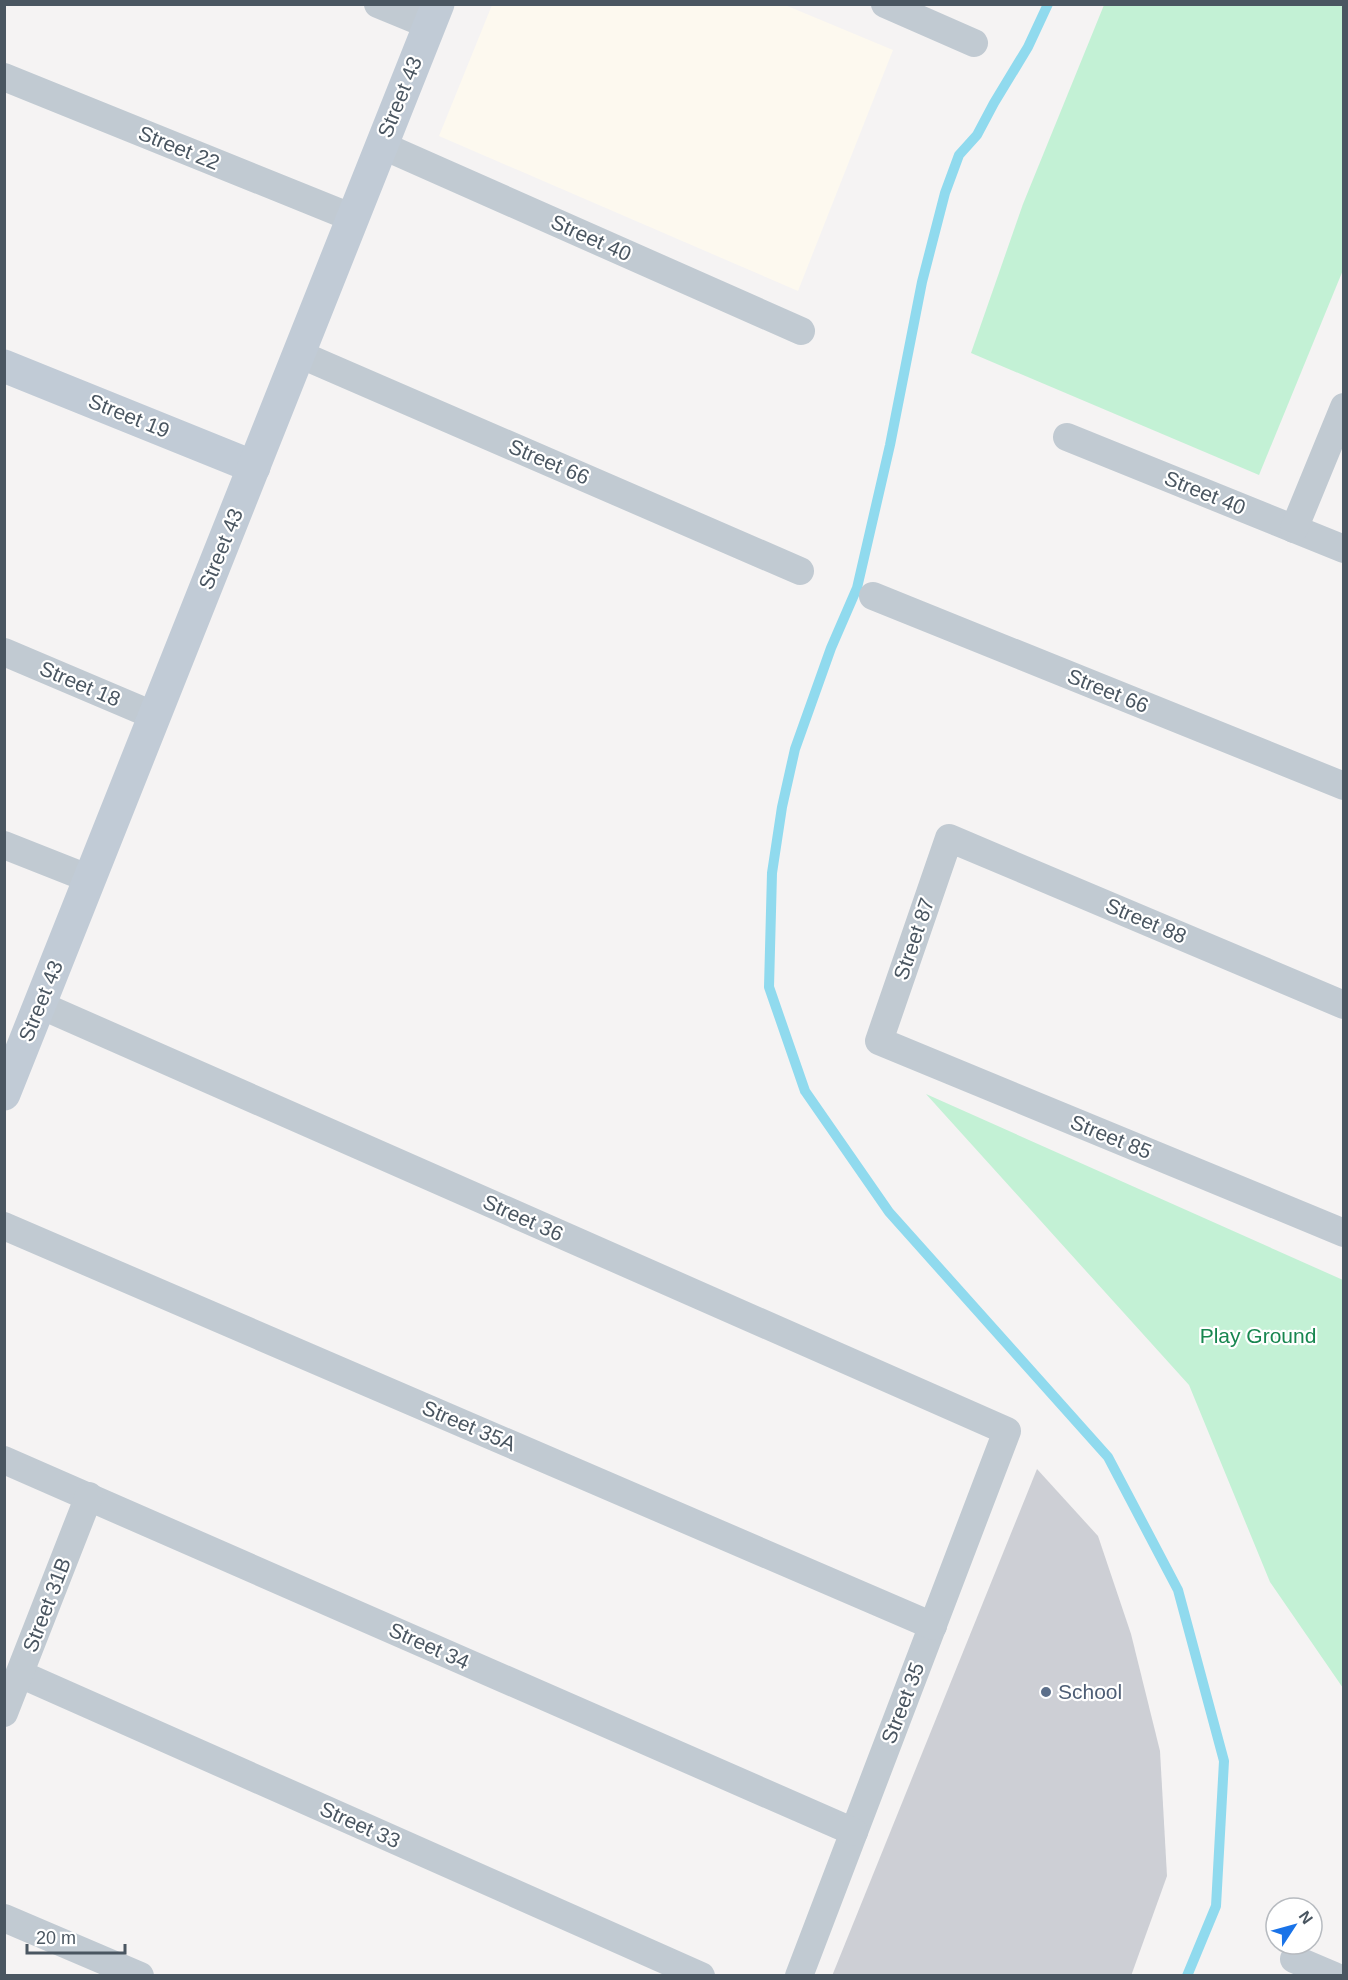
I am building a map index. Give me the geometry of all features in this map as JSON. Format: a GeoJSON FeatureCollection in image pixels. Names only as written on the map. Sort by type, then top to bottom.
{"type":"FeatureCollection","features":[{"type":"Feature","properties":{"kind":"street"},"geometry":{"type":"LineString","coordinates":[[378,4],[433,15]]}},
{"type":"Feature","properties":{"kind":"street"},"geometry":{"type":"LineString","coordinates":[[885,4],[974,43]]}},
{"type":"Feature","properties":{"kind":"street","name":"Street 43"},"geometry":{"type":"LineString","coordinates":[[6,1088],[433,15]]}},
{"type":"Feature","properties":{"kind":"street","name":"Street 22"},"geometry":{"type":"LineString","coordinates":[[4,77],[352,218]]}},
{"type":"Feature","properties":{"kind":"street","name":"Street 40"},"geometry":{"type":"LineString","coordinates":[[381,146],[801,331]]}},
{"type":"Feature","properties":{"kind":"street","name":"Street 66"},"geometry":{"type":"LineString","coordinates":[[298,354],[800,571]]}},
{"type":"Feature","properties":{"kind":"street","name":"Street 19"},"geometry":{"type":"LineString","coordinates":[[4,366],[254,467]]}},
{"type":"Feature","properties":{"kind":"street"},"geometry":{"type":"LineString","coordinates":[[1294,529],[1344,407]]}},
{"type":"Feature","properties":{"kind":"street","name":"Street 40"},"geometry":{"type":"LineString","coordinates":[[1066,436],[1344,549]]}},
{"type":"Feature","properties":{"kind":"street","name":"Street 66"},"geometry":{"type":"LineString","coordinates":[[873,596],[1344,786]]}},
{"type":"Feature","properties":{"kind":"street","name":"Street 18"},"geometry":{"type":"LineString","coordinates":[[4,652],[154,716]]}},
{"type":"Feature","properties":{"kind":"street","name":"Street 88"},"geometry":{"type":"LineString","coordinates":[[949,838],[1344,1005]]}},
{"type":"Feature","properties":{"kind":"street","name":"Street 87"},"geometry":{"type":"LineString","coordinates":[[879,1041],[949,838]]}},
{"type":"Feature","properties":{"kind":"street"},"geometry":{"type":"LineString","coordinates":[[4,845],[90,879]]}},
{"type":"Feature","properties":{"kind":"street","name":"Street 36"},"geometry":{"type":"LineString","coordinates":[[40,1005],[1007,1431]]}},
{"type":"Feature","properties":{"kind":"street","name":"Street 85"},"geometry":{"type":"LineString","coordinates":[[879,1041],[1344,1233]]}},
{"type":"Feature","properties":{"kind":"street","name":"Street 35A"},"geometry":{"type":"LineString","coordinates":[[4,1226],[933,1626]]}},
{"type":"Feature","properties":{"kind":"street","name":"Street 35"},"geometry":{"type":"LineString","coordinates":[[799,1976],[1007,1431]]}},
{"type":"Feature","properties":{"kind":"street","name":"Street 34"},"geometry":{"type":"LineString","coordinates":[[4,1460],[854,1832]]}},
{"type":"Feature","properties":{"kind":"street","name":"Street 31B"},"geometry":{"type":"LineString","coordinates":[[4,1713],[89,1496]]}},
{"type":"Feature","properties":{"kind":"street","name":"Street 33"},"geometry":{"type":"LineString","coordinates":[[20,1674],[701,1976]]}},
{"type":"Feature","properties":{"kind":"street"},"geometry":{"type":"LineString","coordinates":[[4,1917],[140,1976]]}},
{"type":"Feature","properties":{"kind":"street"},"geometry":{"type":"LineString","coordinates":[[1294,1959],[1334,1976]]}},
{"type":"Feature","properties":{"kind":"shaded area"},"geometry":{"type":"Polygon","coordinates":[[[492,5],[785,5],[893,50],[798,291],[439,136],[492,5]]]}},
{"type":"Feature","properties":{"kind":"green space"},"geometry":{"type":"Polygon","coordinates":[[[1104,5],[1343,5],[1343,270],[1259,475],[971,353],[1023,204],[1104,5]]]}},
{"type":"Feature","properties":{"kind":"green space","name":"Play Ground"},"geometry":{"type":"Polygon","coordinates":[[[926,1094],[1343,1280],[1343,1688],[1270,1582],[1189,1385],[926,1094]]]}},
{"type":"Feature","properties":{"kind":"building","name":"School"},"geometry":{"type":"Polygon","coordinates":[[[1037,1469],[1098,1536],[1131,1634],[1160,1751],[1167,1876],[1131,1976],[832,1976],[1037,1469]]]}},
{"type":"Feature","properties":{"kind":"waterway"},"geometry":{"type":"LineString","coordinates":[[1048,4],[1028,47],[977,135],[959,155],[945,193],[922,282],[890,445],[857,588],[831,648],[795,749],[782,807],[772,873],[769,987],[805,1091],[889,1212],[1108,1457],[1178,1590],[1224,1761],[1216,1906],[1187,1976]]}},
{"type":"Feature","properties":{"kind":"place","name":"School"},"geometry":{"type":"Point","coordinates":[1046,1692]}}]}
